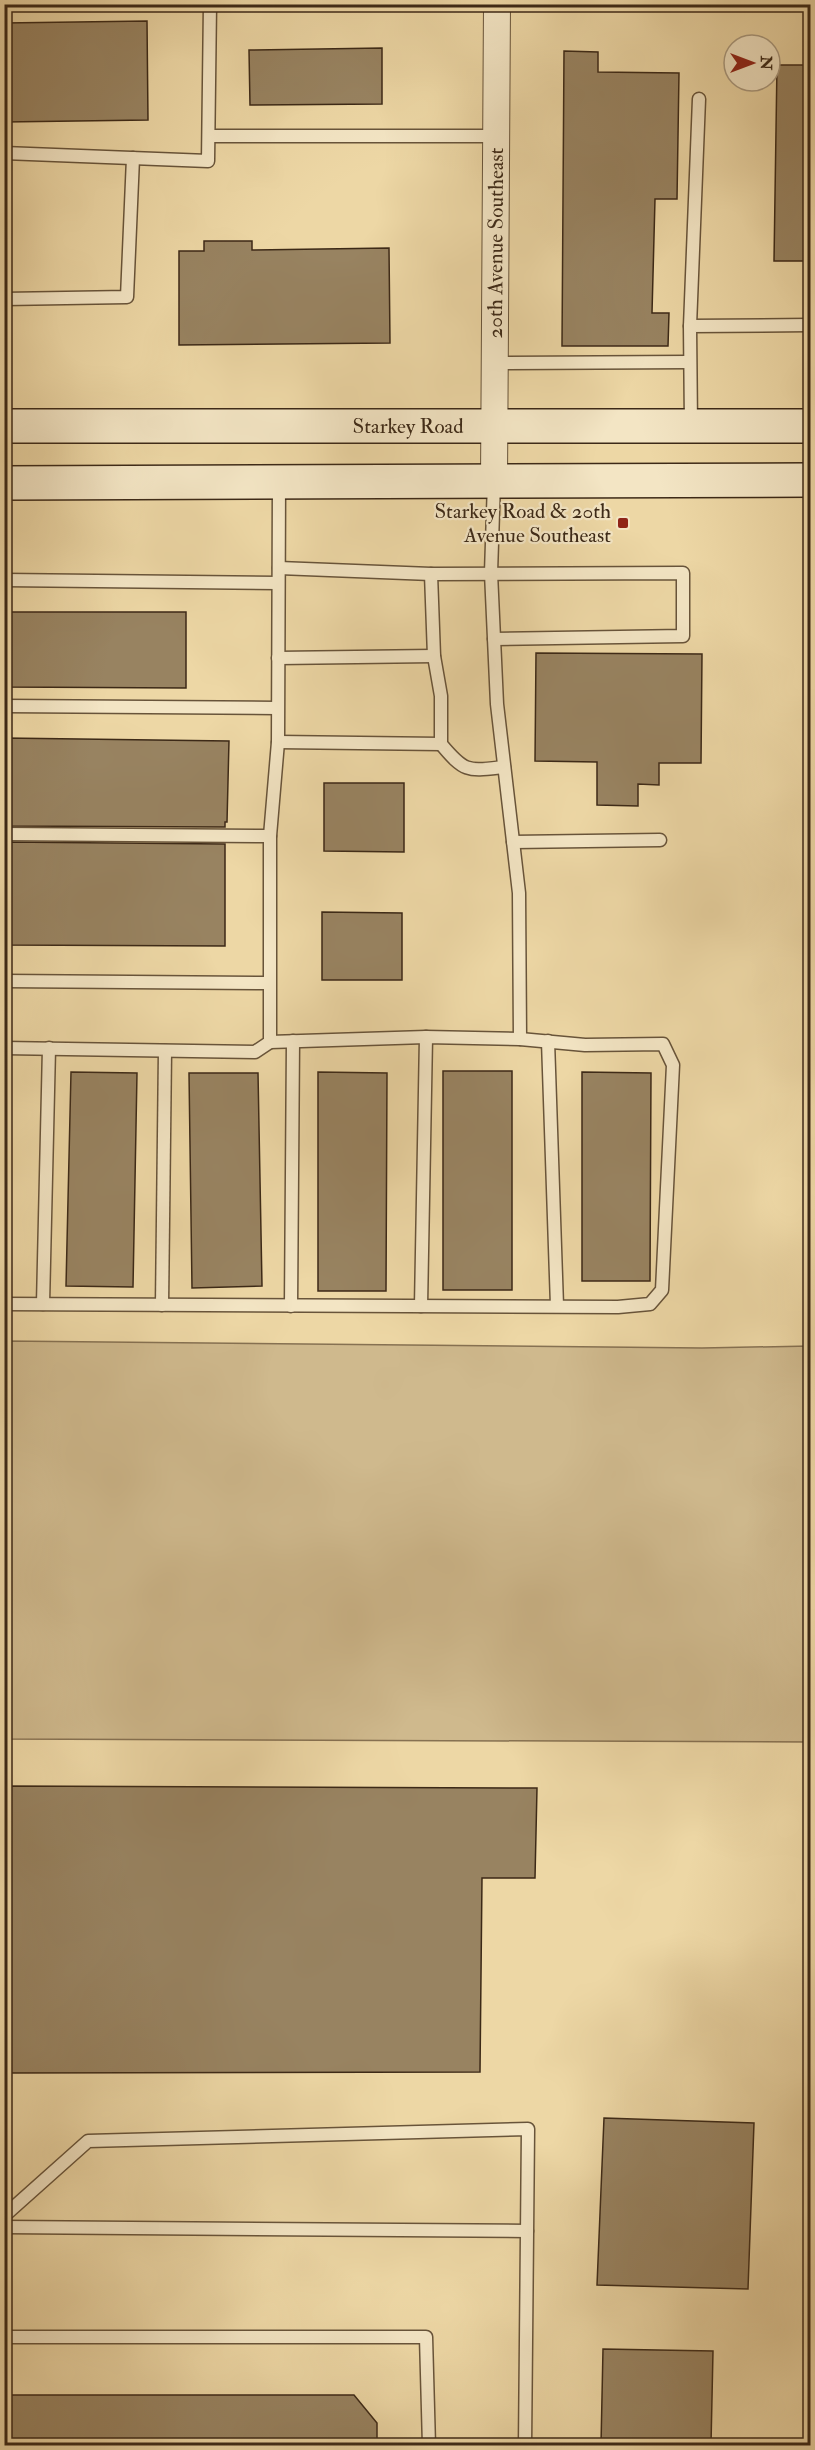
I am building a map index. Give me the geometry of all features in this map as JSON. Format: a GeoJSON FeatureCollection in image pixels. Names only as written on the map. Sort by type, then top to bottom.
{"type":"FeatureCollection","features":[{"type":"Feature","properties":{"kind":"main road","name":"Starkey Road"},"geometry":{"type":"LineString","coordinates":[[4,426],[810,426]]}},
{"type":"Feature","properties":{"kind":"main road"},"geometry":{"type":"LineString","coordinates":[[4,483],[810,480]]}},
{"type":"Feature","properties":{"kind":"street","name":"20th Avenue Southeast"},"geometry":{"type":"LineString","coordinates":[[494,481],[497,4]]}},
{"type":"Feature","properties":{"kind":"lane"},"geometry":{"type":"LineString","coordinates":[[4,153],[208,161],[210,4]]}},
{"type":"Feature","properties":{"kind":"lane"},"geometry":{"type":"LineString","coordinates":[[691,427],[689,362],[699,99]]}},
{"type":"Feature","properties":{"kind":"lane"},"geometry":{"type":"LineString","coordinates":[[209,136],[495,136]]}},
{"type":"Feature","properties":{"kind":"lane"},"geometry":{"type":"LineString","coordinates":[[4,299],[127,297],[133,158]]}},
{"type":"Feature","properties":{"kind":"lane"},"geometry":{"type":"LineString","coordinates":[[690,326],[810,325]]}},
{"type":"Feature","properties":{"kind":"lane"},"geometry":{"type":"LineString","coordinates":[[496,363],[689,362]]}},
{"type":"Feature","properties":{"kind":"lane"},"geometry":{"type":"LineString","coordinates":[[494,481],[491,573],[497,704],[519,893],[520,1039]]}},
{"type":"Feature","properties":{"kind":"lane"},"geometry":{"type":"LineString","coordinates":[[270,1042],[268,983],[270,836],[278,742],[279,482]]}},
{"type":"Feature","properties":{"kind":"lane"},"geometry":{"type":"LineString","coordinates":[[279,568],[431,574],[683,573],[683,636],[494,639]]}},
{"type":"Feature","properties":{"kind":"lane"},"geometry":{"type":"LineString","coordinates":[[431,574],[434,656],[441,696],[441,744],[456,763],[475,770],[504,767]]}},
{"type":"Feature","properties":{"kind":"lane"},"geometry":{"type":"LineString","coordinates":[[4,580],[279,583]]}},
{"type":"Feature","properties":{"kind":"lane"},"geometry":{"type":"LineString","coordinates":[[278,658],[434,656]]}},
{"type":"Feature","properties":{"kind":"lane"},"geometry":{"type":"LineString","coordinates":[[4,706],[277,708]]}},
{"type":"Feature","properties":{"kind":"lane"},"geometry":{"type":"LineString","coordinates":[[278,742],[441,744]]}},
{"type":"Feature","properties":{"kind":"lane"},"geometry":{"type":"LineString","coordinates":[[4,834],[270,836]]}},
{"type":"Feature","properties":{"kind":"lane"},"geometry":{"type":"LineString","coordinates":[[513,842],[660,840]]}},
{"type":"Feature","properties":{"kind":"lane"},"geometry":{"type":"LineString","coordinates":[[4,981],[268,983]]}},
{"type":"Feature","properties":{"kind":"lane"},"geometry":{"type":"LineString","coordinates":[[421,1306],[426,1037]]}},
{"type":"Feature","properties":{"kind":"lane"},"geometry":{"type":"LineString","coordinates":[[4,1048],[255,1052],[270,1042],[426,1037],[520,1039],[585,1045],[663,1044],[673,1065],[662,1290],[650,1304],[618,1307],[4,1304]]}},
{"type":"Feature","properties":{"kind":"lane"},"geometry":{"type":"LineString","coordinates":[[291,1306],[292,1041]]}},
{"type":"Feature","properties":{"kind":"lane"},"geometry":{"type":"LineString","coordinates":[[548,1041],[557,1306]]}},
{"type":"Feature","properties":{"kind":"lane"},"geometry":{"type":"LineString","coordinates":[[43,1304],[49,1048]]}},
{"type":"Feature","properties":{"kind":"lane"},"geometry":{"type":"LineString","coordinates":[[162,1305],[165,1050]]}},
{"type":"Feature","properties":{"kind":"lane"},"geometry":{"type":"LineString","coordinates":[[4,2216],[88,2141],[528,2129],[525,2445]]}},
{"type":"Feature","properties":{"kind":"lane"},"geometry":{"type":"LineString","coordinates":[[4,2227],[527,2231]]}},
{"type":"Feature","properties":{"kind":"lane"},"geometry":{"type":"LineString","coordinates":[[4,2337],[426,2337],[429,2445]]}},
{"type":"Feature","properties":{"kind":"shaded area"},"geometry":{"type":"Polygon","coordinates":[[[5,1341],[702,1348],[810,1346],[810,1742],[5,1739],[5,1341]]]}},
{"type":"Feature","properties":{"kind":"building"},"geometry":{"type":"Polygon","coordinates":[[[147,21],[148,120],[4,122],[4,23],[147,21]]]}},
{"type":"Feature","properties":{"kind":"building"},"geometry":{"type":"Polygon","coordinates":[[[382,48],[382,104],[250,105],[249,50],[382,48]]]}},
{"type":"Feature","properties":{"kind":"building"},"geometry":{"type":"Polygon","coordinates":[[[564,51],[598,52],[598,72],[679,73],[677,199],[655,199],[652,313],[669,313],[668,346],[562,346],[564,51]]]}},
{"type":"Feature","properties":{"kind":"building"},"geometry":{"type":"Polygon","coordinates":[[[782,65],[810,65],[810,261],[774,261],[777,93],[782,93],[782,65]]]}},
{"type":"Feature","properties":{"kind":"building"},"geometry":{"type":"Polygon","coordinates":[[[204,241],[252,241],[252,250],[389,248],[390,343],[179,345],[179,251],[204,251],[204,241]]]}},
{"type":"Feature","properties":{"kind":"building"},"geometry":{"type":"Polygon","coordinates":[[[4,612],[186,612],[186,688],[4,687],[4,612]]]}},
{"type":"Feature","properties":{"kind":"building"},"geometry":{"type":"Polygon","coordinates":[[[536,653],[702,654],[701,763],[659,763],[659,785],[638,784],[638,806],[597,805],[597,762],[535,761],[536,653]]]}},
{"type":"Feature","properties":{"kind":"building"},"geometry":{"type":"Polygon","coordinates":[[[4,738],[229,741],[227,822],[225,822],[225,827],[4,826],[4,738]]]}},
{"type":"Feature","properties":{"kind":"building"},"geometry":{"type":"Polygon","coordinates":[[[324,783],[404,783],[404,852],[324,851],[324,783]]]}},
{"type":"Feature","properties":{"kind":"building"},"geometry":{"type":"Polygon","coordinates":[[[4,842],[225,844],[225,946],[4,945],[4,842]]]}},
{"type":"Feature","properties":{"kind":"building"},"geometry":{"type":"Polygon","coordinates":[[[322,912],[402,913],[402,980],[322,980],[322,912]]]}},
{"type":"Feature","properties":{"kind":"building"},"geometry":{"type":"Polygon","coordinates":[[[443,1071],[512,1071],[512,1290],[443,1290],[443,1071]]]}},
{"type":"Feature","properties":{"kind":"building"},"geometry":{"type":"Polygon","coordinates":[[[71,1072],[137,1073],[133,1287],[66,1286],[71,1072]]]}},
{"type":"Feature","properties":{"kind":"building"},"geometry":{"type":"Polygon","coordinates":[[[318,1072],[387,1073],[386,1291],[318,1291],[318,1072]]]}},
{"type":"Feature","properties":{"kind":"building"},"geometry":{"type":"Polygon","coordinates":[[[582,1072],[651,1073],[650,1281],[582,1281],[582,1072]]]}},
{"type":"Feature","properties":{"kind":"building"},"geometry":{"type":"Polygon","coordinates":[[[189,1073],[258,1073],[262,1286],[192,1288],[189,1073]]]}},
{"type":"Feature","properties":{"kind":"building"},"geometry":{"type":"Polygon","coordinates":[[[4,1786],[537,1788],[535,1878],[482,1878],[480,2072],[4,2073],[4,1786]]]}},
{"type":"Feature","properties":{"kind":"building"},"geometry":{"type":"Polygon","coordinates":[[[604,2118],[754,2123],[748,2289],[597,2285],[604,2118]]]}},
{"type":"Feature","properties":{"kind":"building"},"geometry":{"type":"Polygon","coordinates":[[[603,2349],[713,2351],[711,2445],[601,2445],[603,2349]]]}},
{"type":"Feature","properties":{"kind":"building"},"geometry":{"type":"Polygon","coordinates":[[[4,2395],[354,2395],[377,2423],[377,2445],[4,2445],[4,2395]]]}},
{"type":"Feature","properties":{"kind":"place","name":"Starkey Road & 20th Avenue Southeast"},"geometry":{"type":"Point","coordinates":[623,523]}}]}
